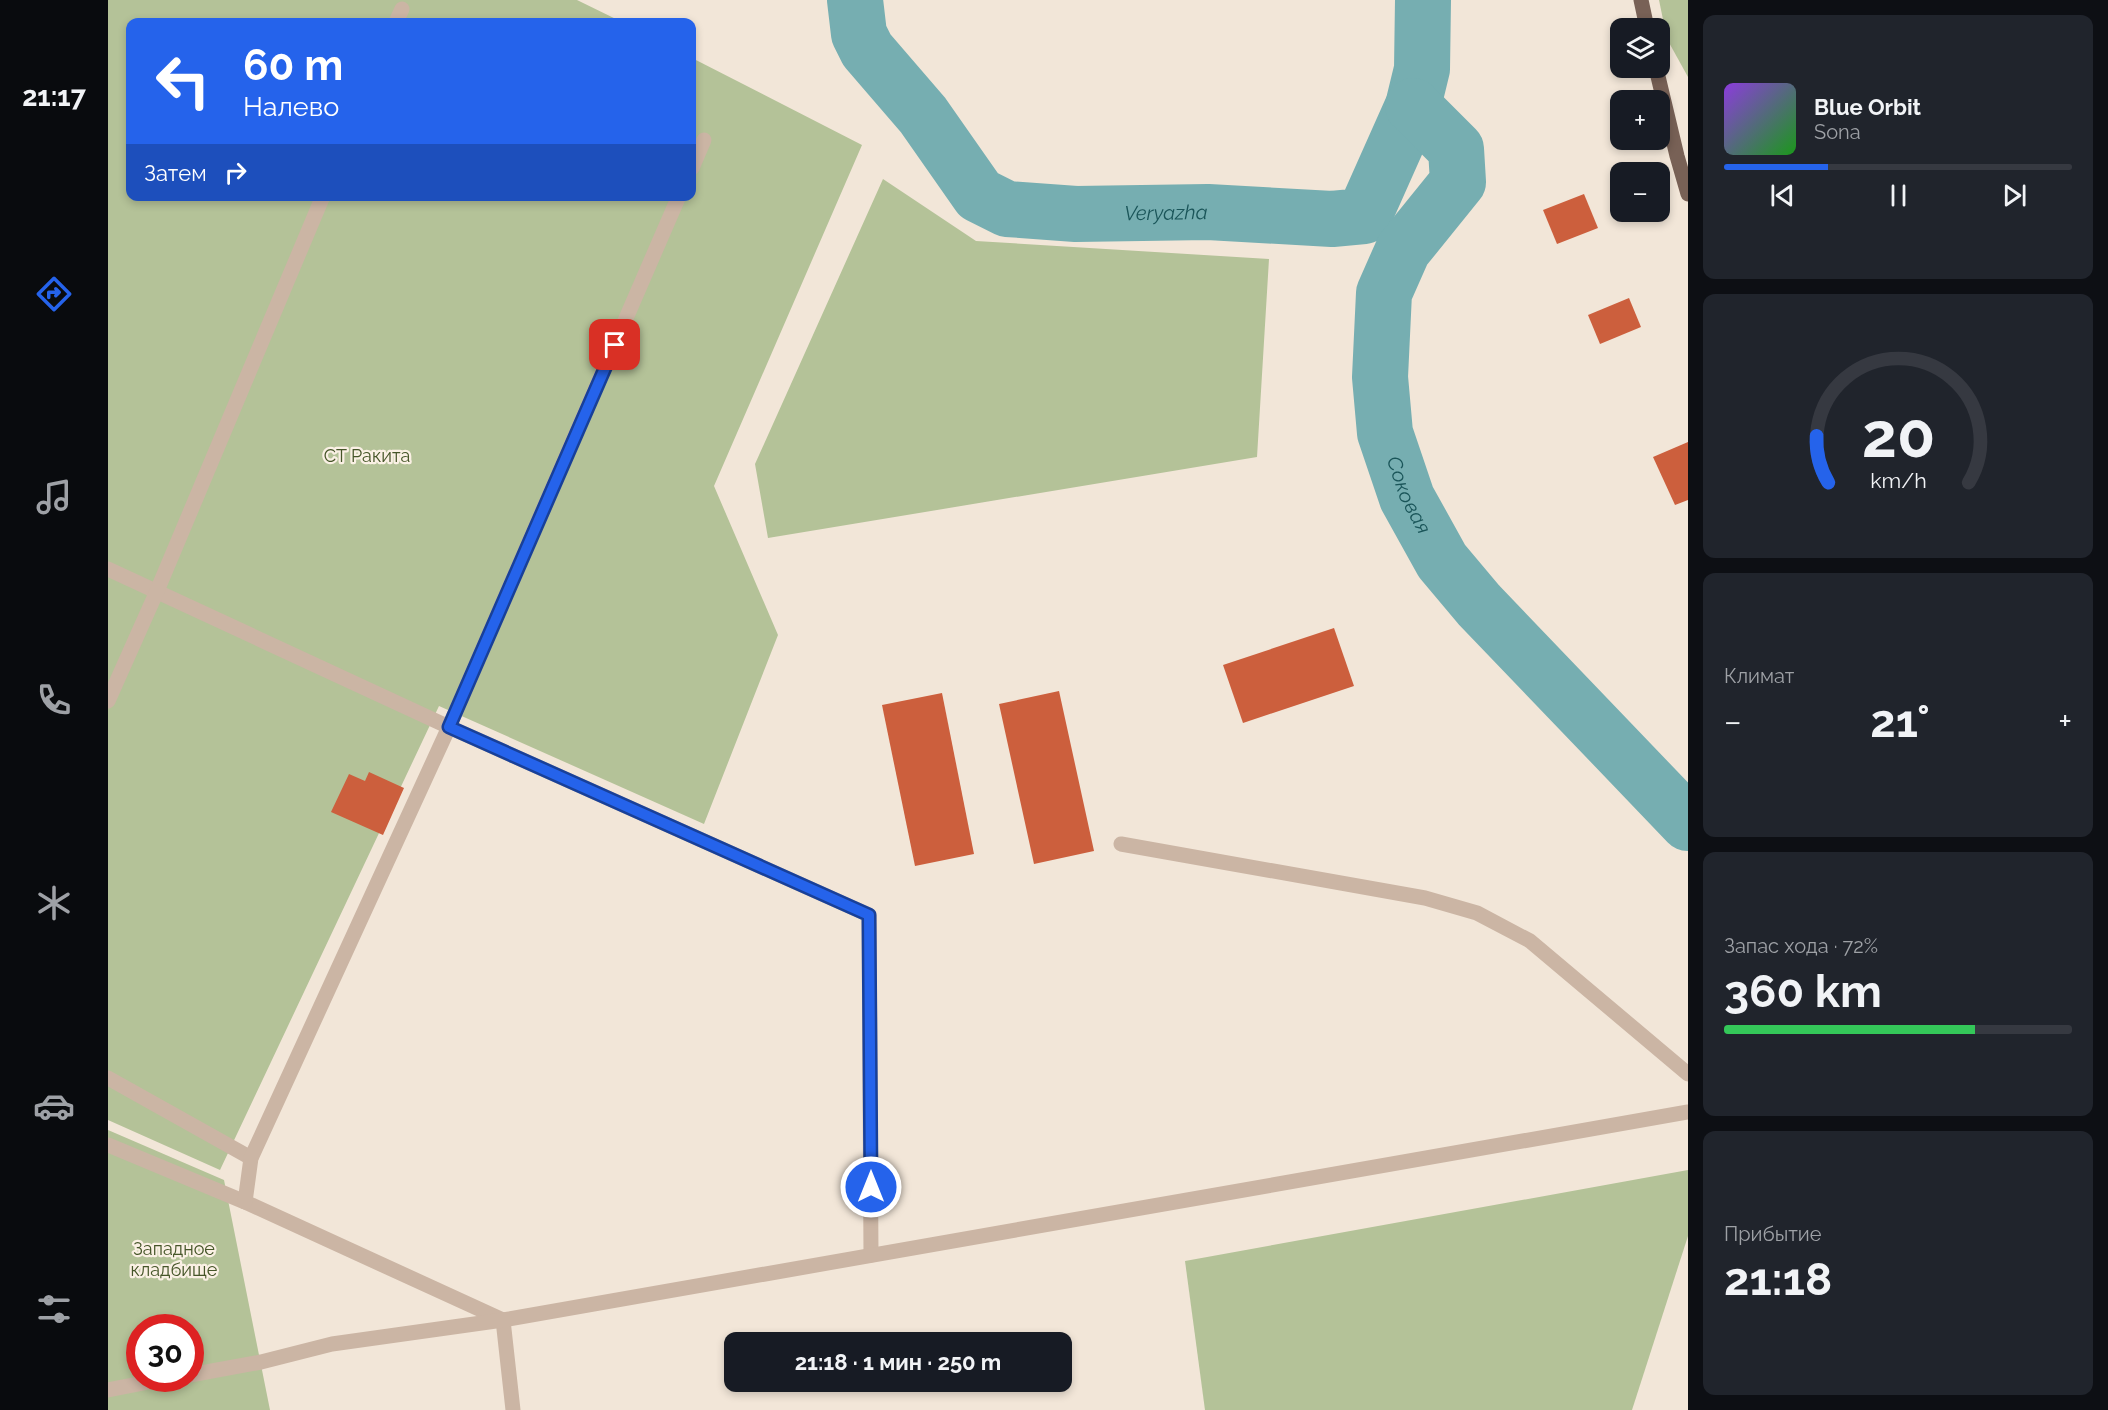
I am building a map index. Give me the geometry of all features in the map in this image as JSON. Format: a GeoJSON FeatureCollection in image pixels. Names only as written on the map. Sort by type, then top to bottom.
{"type":"FeatureCollection","features":[{"type":"Feature","properties":{"kind":"main road"},"geometry":{"type":"LineString","coordinates":[[1641,2],[1645,18]]}},
{"type":"Feature","properties":{"kind":"main road"},"geometry":{"type":"LineString","coordinates":[[1658,78],[1688,194]]}},
{"type":"Feature","properties":{"kind":"street"},"geometry":{"type":"LineString","coordinates":[[696,159],[704,140]]}},
{"type":"Feature","properties":{"kind":"street"},"geometry":{"type":"LineString","coordinates":[[108,701],[157,591],[321,201]]}},
{"type":"Feature","properties":{"kind":"street"},"geometry":{"type":"LineString","coordinates":[[245,1202],[251,1158],[449,727],[677,201]]}},
{"type":"Feature","properties":{"kind":"street"},"geometry":{"type":"LineString","coordinates":[[108,569],[449,727],[869,915],[871,1255]]}},
{"type":"Feature","properties":{"kind":"street"},"geometry":{"type":"LineString","coordinates":[[1121,844],[1425,898],[1477,913],[1530,941],[1688,1074]]}},
{"type":"Feature","properties":{"kind":"street"},"geometry":{"type":"LineString","coordinates":[[108,1078],[251,1158]]}},
{"type":"Feature","properties":{"kind":"street"},"geometry":{"type":"LineString","coordinates":[[204,1372],[261,1362],[332,1344],[503,1320],[1688,1112]]}},
{"type":"Feature","properties":{"kind":"street"},"geometry":{"type":"LineString","coordinates":[[108,1145],[245,1202],[503,1320]]}},
{"type":"Feature","properties":{"kind":"street"},"geometry":{"type":"LineString","coordinates":[[503,1320],[513,1410]]}},
{"type":"Feature","properties":{"kind":"street"},"geometry":{"type":"LineString","coordinates":[[108,1390],[126,1386]]}},
{"type":"Feature","properties":{"kind":"green space","name":"СТ Ракита"},"geometry":{"type":"Polygon","coordinates":[[[108,0],[577,0],[614,18],[126,18],[126,201],[696,201],[696,60],[862,145],[714,486],[778,635],[704,824],[439,706],[220,1170],[108,1120],[108,0]]]}},
{"type":"Feature","properties":{"kind":"green space"},"geometry":{"type":"Polygon","coordinates":[[[1659,0],[1688,0],[1688,77],[1670,44],[1670,18],[1663,18],[1659,0]]]}},
{"type":"Feature","properties":{"kind":"green space"},"geometry":{"type":"Polygon","coordinates":[[[883,179],[976,241],[1269,259],[1257,457],[768,538],[755,464],[883,179]]]}},
{"type":"Feature","properties":{"kind":"green space","name":"Западное кладбище"},"geometry":{"type":"Polygon","coordinates":[[[108,1130],[224,1180],[270,1410],[108,1410],[108,1130]]]}},
{"type":"Feature","properties":{"kind":"green space"},"geometry":{"type":"Polygon","coordinates":[[[1688,1170],[1688,1236],[1632,1410],[1205,1410],[1185,1261],[1688,1170]]]}},
{"type":"Feature","properties":{"kind":"building"},"geometry":{"type":"Polygon","coordinates":[[[1584,194],[1598,228],[1557,244],[1543,210],[1584,194]]]}},
{"type":"Feature","properties":{"kind":"building"},"geometry":{"type":"Polygon","coordinates":[[[1629,298],[1641,327],[1600,344],[1588,315],[1629,298]]]}},
{"type":"Feature","properties":{"kind":"building"},"geometry":{"type":"Polygon","coordinates":[[[1688,442],[1688,500],[1675,505],[1653,457],[1688,442]]]}},
{"type":"Feature","properties":{"kind":"building"},"geometry":{"type":"Polygon","coordinates":[[[1334,628],[1354,686],[1243,723],[1223,665],[1334,628]]]}},
{"type":"Feature","properties":{"kind":"building"},"geometry":{"type":"Polygon","coordinates":[[[1059,691],[1094,851],[1034,864],[999,704],[1059,691]]]}},
{"type":"Feature","properties":{"kind":"building"},"geometry":{"type":"Polygon","coordinates":[[[942,693],[974,854],[915,866],[882,705],[942,693]]]}},
{"type":"Feature","properties":{"kind":"building"},"geometry":{"type":"Polygon","coordinates":[[[369,772],[404,788],[383,835],[331,812],[349,774],[365,781],[369,772]]]}},
{"type":"Feature","properties":{"kind":"waterway","name":"Veryazha"},"geometry":{"type":"LineString","coordinates":[[855,0],[859,34],[867,50],[923,115],[979,195],[1007,209],[1076,214],[1208,212],[1332,219],[1364,216],[1413,106],[1422,69],[1423,0]]}},
{"type":"Feature","properties":{"kind":"waterway","name":"Соковая"},"geometry":{"type":"LineString","coordinates":[[1413,106],[1456,149],[1458,182],[1403,250],[1384,293],[1380,377],[1385,433],[1407,498],[1442,561],[1479,605],[1688,823]]}},
{"type":"Feature","properties":{"kind":"route"},"geometry":{"type":"LineString","coordinates":[[615,345],[449,727],[869,915],[871,1187]]}}]}
